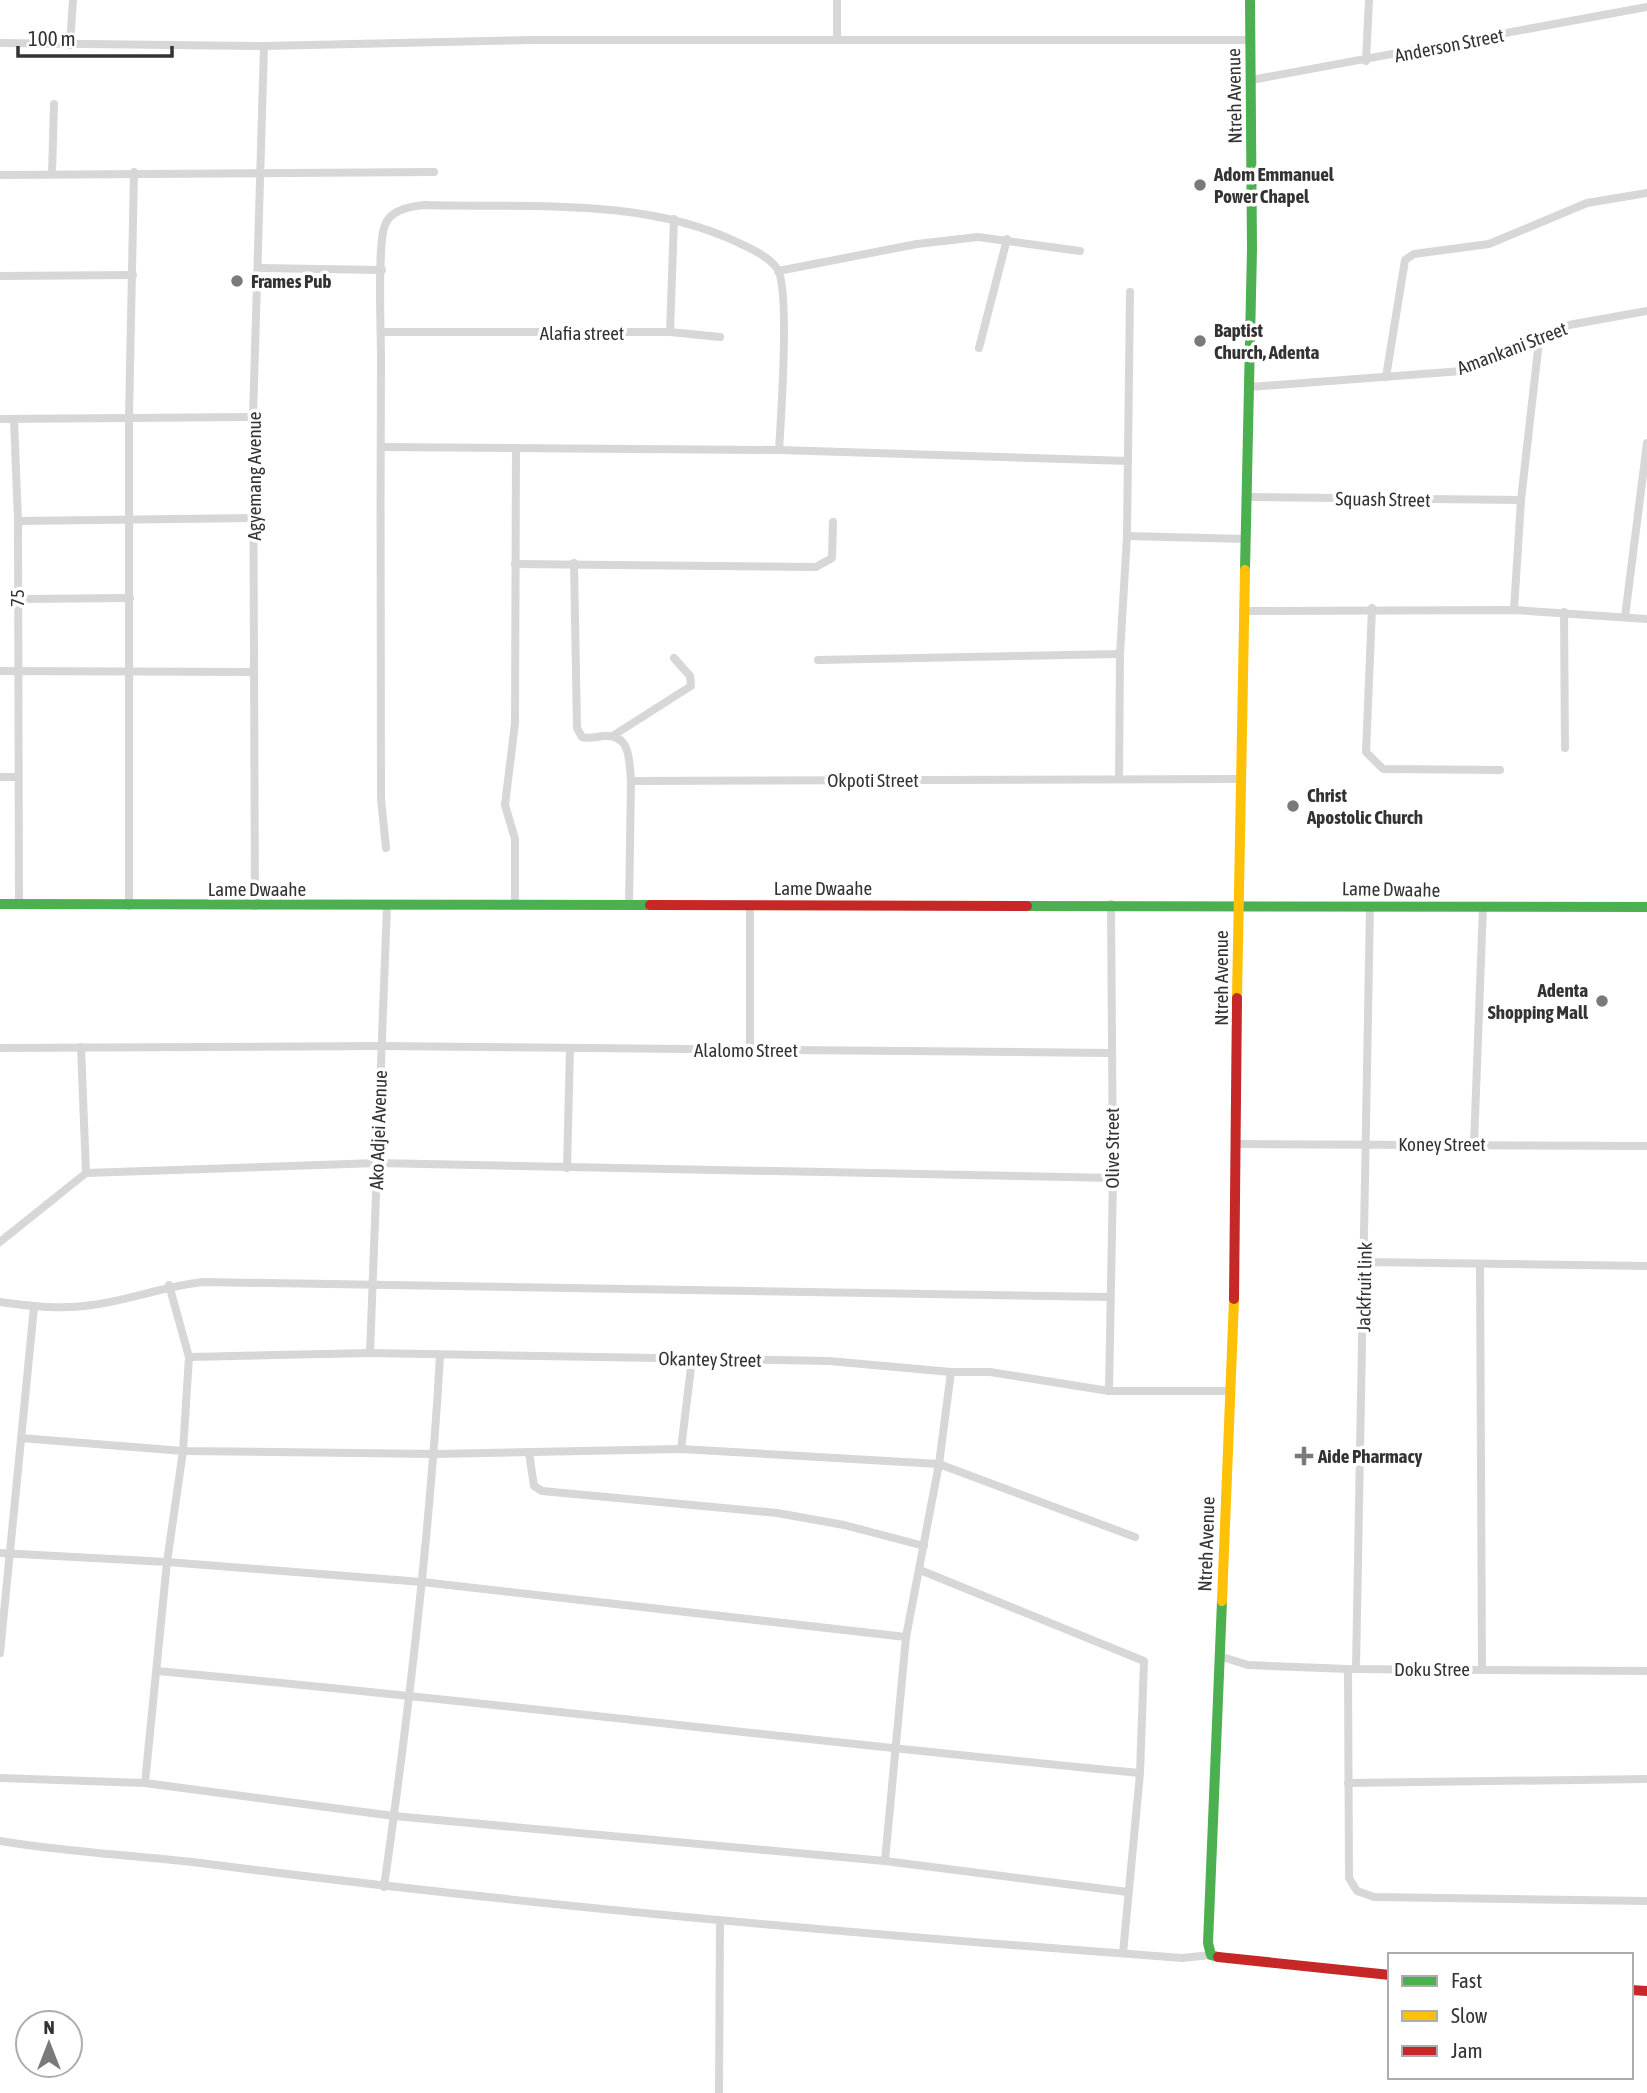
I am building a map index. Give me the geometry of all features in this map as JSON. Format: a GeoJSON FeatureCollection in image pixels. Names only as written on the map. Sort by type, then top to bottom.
{"type":"FeatureCollection","features":[{"type":"Feature","properties":{"kind":"street"},"geometry":{"type":"LineString","coordinates":[[70,45],[73,0]]}},
{"type":"Feature","properties":{"kind":"street"},"geometry":{"type":"LineString","coordinates":[[837,0],[837,39]]}},
{"type":"Feature","properties":{"kind":"street","name":"Ntreh Avenue"},"geometry":{"type":"LineString","coordinates":[[1211,1955],[1207,1915],[1216,1776],[1238,1144],[1240,779],[1250,387],[1250,0]]}},
{"type":"Feature","properties":{"kind":"street"},"geometry":{"type":"LineString","coordinates":[[1366,61],[1368,0]]}},
{"type":"Feature","properties":{"kind":"street","name":"Anderson Street"},"geometry":{"type":"LineString","coordinates":[[1251,80],[1647,8]]}},
{"type":"Feature","properties":{"kind":"street"},"geometry":{"type":"LineString","coordinates":[[0,43],[264,46],[837,39],[1251,40]]}},
{"type":"Feature","properties":{"kind":"street","name":"Agyemang Avenue"},"geometry":{"type":"LineString","coordinates":[[256,906],[253,417],[264,46]]}},
{"type":"Feature","properties":{"kind":"street"},"geometry":{"type":"LineString","coordinates":[[52,174],[54,104]]}},
{"type":"Feature","properties":{"kind":"street"},"geometry":{"type":"LineString","coordinates":[[129,906],[129,418],[134,172]]}},
{"type":"Feature","properties":{"kind":"street"},"geometry":{"type":"LineString","coordinates":[[0,174],[434,172]]}},
{"type":"Feature","properties":{"kind":"street"},"geometry":{"type":"LineString","coordinates":[[1387,377],[1405,260],[1414,254],[1489,244],[1587,203],[1647,193]]}},
{"type":"Feature","properties":{"kind":"street"},"geometry":{"type":"LineString","coordinates":[[386,848],[381,799],[382,270],[384,226],[397,211],[425,205],[606,210],[674,219],[723,235],[750,248],[778,271],[784,363],[779,450]]}},
{"type":"Feature","properties":{"kind":"street"},"geometry":{"type":"LineString","coordinates":[[670,332],[674,219]]}},
{"type":"Feature","properties":{"kind":"street"},"geometry":{"type":"LineString","coordinates":[[778,271],[917,244],[978,237],[1080,251]]}},
{"type":"Feature","properties":{"kind":"street"},"geometry":{"type":"LineString","coordinates":[[979,348],[1007,239]]}},
{"type":"Feature","properties":{"kind":"street"},"geometry":{"type":"LineString","coordinates":[[259,268],[382,270]]}},
{"type":"Feature","properties":{"kind":"street"},"geometry":{"type":"LineString","coordinates":[[0,276],[132,275]]}},
{"type":"Feature","properties":{"kind":"street"},"geometry":{"type":"LineString","coordinates":[[1119,778],[1120,654],[1127,536],[1130,292]]}},
{"type":"Feature","properties":{"kind":"street","name":"Amankani Street"},"geometry":{"type":"LineString","coordinates":[[1250,387],[1462,371],[1539,341],[1569,325],[1647,312]]}},
{"type":"Feature","properties":{"kind":"street","name":"Alafia street"},"geometry":{"type":"LineString","coordinates":[[382,332],[670,332],[720,337]]}},
{"type":"Feature","properties":{"kind":"street"},"geometry":{"type":"LineString","coordinates":[[1514,610],[1521,500],[1539,341]]}},
{"type":"Feature","properties":{"kind":"street"},"geometry":{"type":"LineString","coordinates":[[0,419],[253,417]]}},
{"type":"Feature","properties":{"kind":"street","name":"75"},"geometry":{"type":"LineString","coordinates":[[14,419],[18,521],[16,777],[19,904]]}},
{"type":"Feature","properties":{"kind":"street"},"geometry":{"type":"LineString","coordinates":[[1626,617],[1647,443]]}},
{"type":"Feature","properties":{"kind":"street"},"geometry":{"type":"LineString","coordinates":[[381,447],[779,450],[1128,461]]}},
{"type":"Feature","properties":{"kind":"street"},"geometry":{"type":"LineString","coordinates":[[515,904],[515,839],[507,819],[505,788],[512,761],[515,723],[516,448]]}},
{"type":"Feature","properties":{"kind":"street","name":"Squash Street"},"geometry":{"type":"LineString","coordinates":[[1246,497],[1521,500]]}},
{"type":"Feature","properties":{"kind":"street"},"geometry":{"type":"LineString","coordinates":[[18,521],[254,518]]}},
{"type":"Feature","properties":{"kind":"street"},"geometry":{"type":"LineString","coordinates":[[515,564],[816,566],[832,558],[833,522]]}},
{"type":"Feature","properties":{"kind":"street"},"geometry":{"type":"LineString","coordinates":[[1127,536],[1246,539]]}},
{"type":"Feature","properties":{"kind":"street"},"geometry":{"type":"LineString","coordinates":[[574,563],[577,728],[582,737],[589,739],[614,735],[691,686],[690,676],[674,658]]}},
{"type":"Feature","properties":{"kind":"street"},"geometry":{"type":"LineString","coordinates":[[17,599],[130,597]]}},
{"type":"Feature","properties":{"kind":"street"},"geometry":{"type":"LineString","coordinates":[[1243,611],[1372,608],[1514,610],[1647,619]]}},
{"type":"Feature","properties":{"kind":"street"},"geometry":{"type":"LineString","coordinates":[[1372,608],[1366,752],[1371,760],[1383,769],[1500,771]]}},
{"type":"Feature","properties":{"kind":"street"},"geometry":{"type":"LineString","coordinates":[[1564,612],[1565,748]]}},
{"type":"Feature","properties":{"kind":"street"},"geometry":{"type":"LineString","coordinates":[[818,660],[1120,654]]}},
{"type":"Feature","properties":{"kind":"street"},"geometry":{"type":"LineString","coordinates":[[0,671],[253,672]]}},
{"type":"Feature","properties":{"kind":"street"},"geometry":{"type":"LineString","coordinates":[[614,735],[622,739],[628,752],[631,781],[629,905]]}},
{"type":"Feature","properties":{"kind":"street"},"geometry":{"type":"LineString","coordinates":[[0,777],[16,777]]}},
{"type":"Feature","properties":{"kind":"street","name":"Okpoti Street"},"geometry":{"type":"LineString","coordinates":[[631,781],[1240,779]]}},
{"type":"Feature","properties":{"kind":"street","name":"Lame Dwaahe"},"geometry":{"type":"LineString","coordinates":[[0,904],[1647,907]]}},
{"type":"Feature","properties":{"kind":"street","name":"Olive Street"},"geometry":{"type":"LineString","coordinates":[[1109,1391],[1113,1178],[1111,904]]}},
{"type":"Feature","properties":{"kind":"street"},"geometry":{"type":"LineString","coordinates":[[750,905],[750,1050]]}},
{"type":"Feature","properties":{"kind":"street","name":"Ako Adjei Avenue"},"geometry":{"type":"LineString","coordinates":[[369,1353],[374,1283],[387,906]]}},
{"type":"Feature","properties":{"kind":"street","name":"Jackfruit link"},"geometry":{"type":"LineString","coordinates":[[1370,906],[1365,1262],[1348,1783],[1349,1878],[1357,1891],[1374,1897],[1647,1901]]}},
{"type":"Feature","properties":{"kind":"street"},"geometry":{"type":"LineString","coordinates":[[1474,1144],[1483,907]]}},
{"type":"Feature","properties":{"kind":"street","name":"Alalomo Street"},"geometry":{"type":"LineString","coordinates":[[0,1048],[381,1046],[1111,1053]]}},
{"type":"Feature","properties":{"kind":"street"},"geometry":{"type":"LineString","coordinates":[[81,1047],[86,1173]]}},
{"type":"Feature","properties":{"kind":"street"},"geometry":{"type":"LineString","coordinates":[[567,1168],[570,1048]]}},
{"type":"Feature","properties":{"kind":"street","name":"Koney Street"},"geometry":{"type":"LineString","coordinates":[[1238,1144],[1647,1146]]}},
{"type":"Feature","properties":{"kind":"street"},"geometry":{"type":"LineString","coordinates":[[0,1242],[58,1199],[86,1173],[377,1163],[1113,1178]]}},
{"type":"Feature","properties":{"kind":"street"},"geometry":{"type":"LineString","coordinates":[[1365,1262],[1480,1266],[1647,1266]]}},
{"type":"Feature","properties":{"kind":"street"},"geometry":{"type":"LineString","coordinates":[[1480,1266],[1482,1669]]}},
{"type":"Feature","properties":{"kind":"street"},"geometry":{"type":"LineString","coordinates":[[0,1302],[34,1307],[96,1305],[169,1286],[204,1282],[1109,1297]]}},
{"type":"Feature","properties":{"kind":"street"},"geometry":{"type":"LineString","coordinates":[[145,1783],[167,1562],[183,1451],[189,1357],[169,1286]]}},
{"type":"Feature","properties":{"kind":"street"},"geometry":{"type":"LineString","coordinates":[[0,1653],[12,1553],[20,1438],[34,1307]]}},
{"type":"Feature","properties":{"kind":"street","name":"Okantey Street"},"geometry":{"type":"LineString","coordinates":[[189,1357],[369,1353],[829,1361],[990,1373],[1109,1391],[1229,1391]]}},
{"type":"Feature","properties":{"kind":"street"},"geometry":{"type":"LineString","coordinates":[[384,1887],[422,1582],[435,1454],[440,1356]]}},
{"type":"Feature","properties":{"kind":"street"},"geometry":{"type":"LineString","coordinates":[[681,1449],[692,1359]]}},
{"type":"Feature","properties":{"kind":"street"},"geometry":{"type":"LineString","coordinates":[[885,1861],[906,1637],[939,1464],[951,1372]]}},
{"type":"Feature","properties":{"kind":"street"},"geometry":{"type":"LineString","coordinates":[[20,1438],[183,1451],[435,1454],[681,1449],[939,1464],[1135,1537]]}},
{"type":"Feature","properties":{"kind":"street"},"geometry":{"type":"LineString","coordinates":[[529,1453],[534,1486],[542,1491],[777,1513],[844,1525],[924,1546]]}},
{"type":"Feature","properties":{"kind":"street"},"geometry":{"type":"LineString","coordinates":[[0,1553],[167,1562],[422,1582],[906,1637]]}},
{"type":"Feature","properties":{"kind":"street"},"geometry":{"type":"LineString","coordinates":[[920,1570],[1144,1661],[1140,1773],[1123,1953]]}},
{"type":"Feature","properties":{"kind":"street","name":"Doku Stree"},"geometry":{"type":"LineString","coordinates":[[1219,1656],[1248,1664],[1352,1669],[1647,1671]]}},
{"type":"Feature","properties":{"kind":"street"},"geometry":{"type":"LineString","coordinates":[[157,1671],[410,1694],[895,1750],[1140,1773]]}},
{"type":"Feature","properties":{"kind":"street"},"geometry":{"type":"LineString","coordinates":[[0,1778],[145,1783],[394,1816],[885,1861],[1128,1892]]}},
{"type":"Feature","properties":{"kind":"street"},"geometry":{"type":"LineString","coordinates":[[1348,1783],[1647,1779]]}},
{"type":"Feature","properties":{"kind":"street"},"geometry":{"type":"LineString","coordinates":[[0,1842],[149,1856],[384,1887],[720,1921],[1182,1958],[1211,1955],[1243,1962],[1388,1975]]}},
{"type":"Feature","properties":{"kind":"street"},"geometry":{"type":"LineString","coordinates":[[719,2093],[720,1921]]}},
{"type":"Feature","properties":{"kind":"traffic: fast"},"geometry":{"type":"LineString","coordinates":[[1245,570],[1252,249],[1250,0]]}},
{"type":"Feature","properties":{"kind":"traffic: fast"},"geometry":{"type":"LineString","coordinates":[[0,904],[650,905]]}},
{"type":"Feature","properties":{"kind":"traffic: fast"},"geometry":{"type":"LineString","coordinates":[[1027,906],[1647,907]]}},
{"type":"Feature","properties":{"kind":"traffic: fast"},"geometry":{"type":"LineString","coordinates":[[1218,1957],[1211,1955],[1208,1943],[1222,1601]]}},
{"type":"Feature","properties":{"kind":"traffic: slow"},"geometry":{"type":"LineString","coordinates":[[1237,998],[1245,570]]}},
{"type":"Feature","properties":{"kind":"traffic: slow"},"geometry":{"type":"LineString","coordinates":[[1222,1601],[1234,1299]]}},
{"type":"Feature","properties":{"kind":"traffic: jam"},"geometry":{"type":"LineString","coordinates":[[650,905],[1027,906]]}},
{"type":"Feature","properties":{"kind":"traffic: jam"},"geometry":{"type":"LineString","coordinates":[[1234,1299],[1237,998]]}},
{"type":"Feature","properties":{"kind":"traffic: jam"},"geometry":{"type":"LineString","coordinates":[[1218,1957],[1388,1975]]}},
{"type":"Feature","properties":{"kind":"traffic: jam"},"geometry":{"type":"LineString","coordinates":[[1633,1990],[1647,1991]]}},
{"type":"Feature","properties":{"kind":"place","name":"Adom Emmanuel Power Chapel"},"geometry":{"type":"Point","coordinates":[1200,185]}},
{"type":"Feature","properties":{"kind":"place","name":"Frames Pub"},"geometry":{"type":"Point","coordinates":[237,281]}},
{"type":"Feature","properties":{"kind":"place","name":"Baptist Church, Adenta"},"geometry":{"type":"Point","coordinates":[1200,341]}},
{"type":"Feature","properties":{"kind":"place","name":"Christ Apostolic Church"},"geometry":{"type":"Point","coordinates":[1293,806]}},
{"type":"Feature","properties":{"kind":"place","name":"Adenta Shopping Mall"},"geometry":{"type":"Point","coordinates":[1602,1001]}},
{"type":"Feature","properties":{"kind":"place","name":"Aide Pharmacy"},"geometry":{"type":"Point","coordinates":[1304,1456]}}]}
